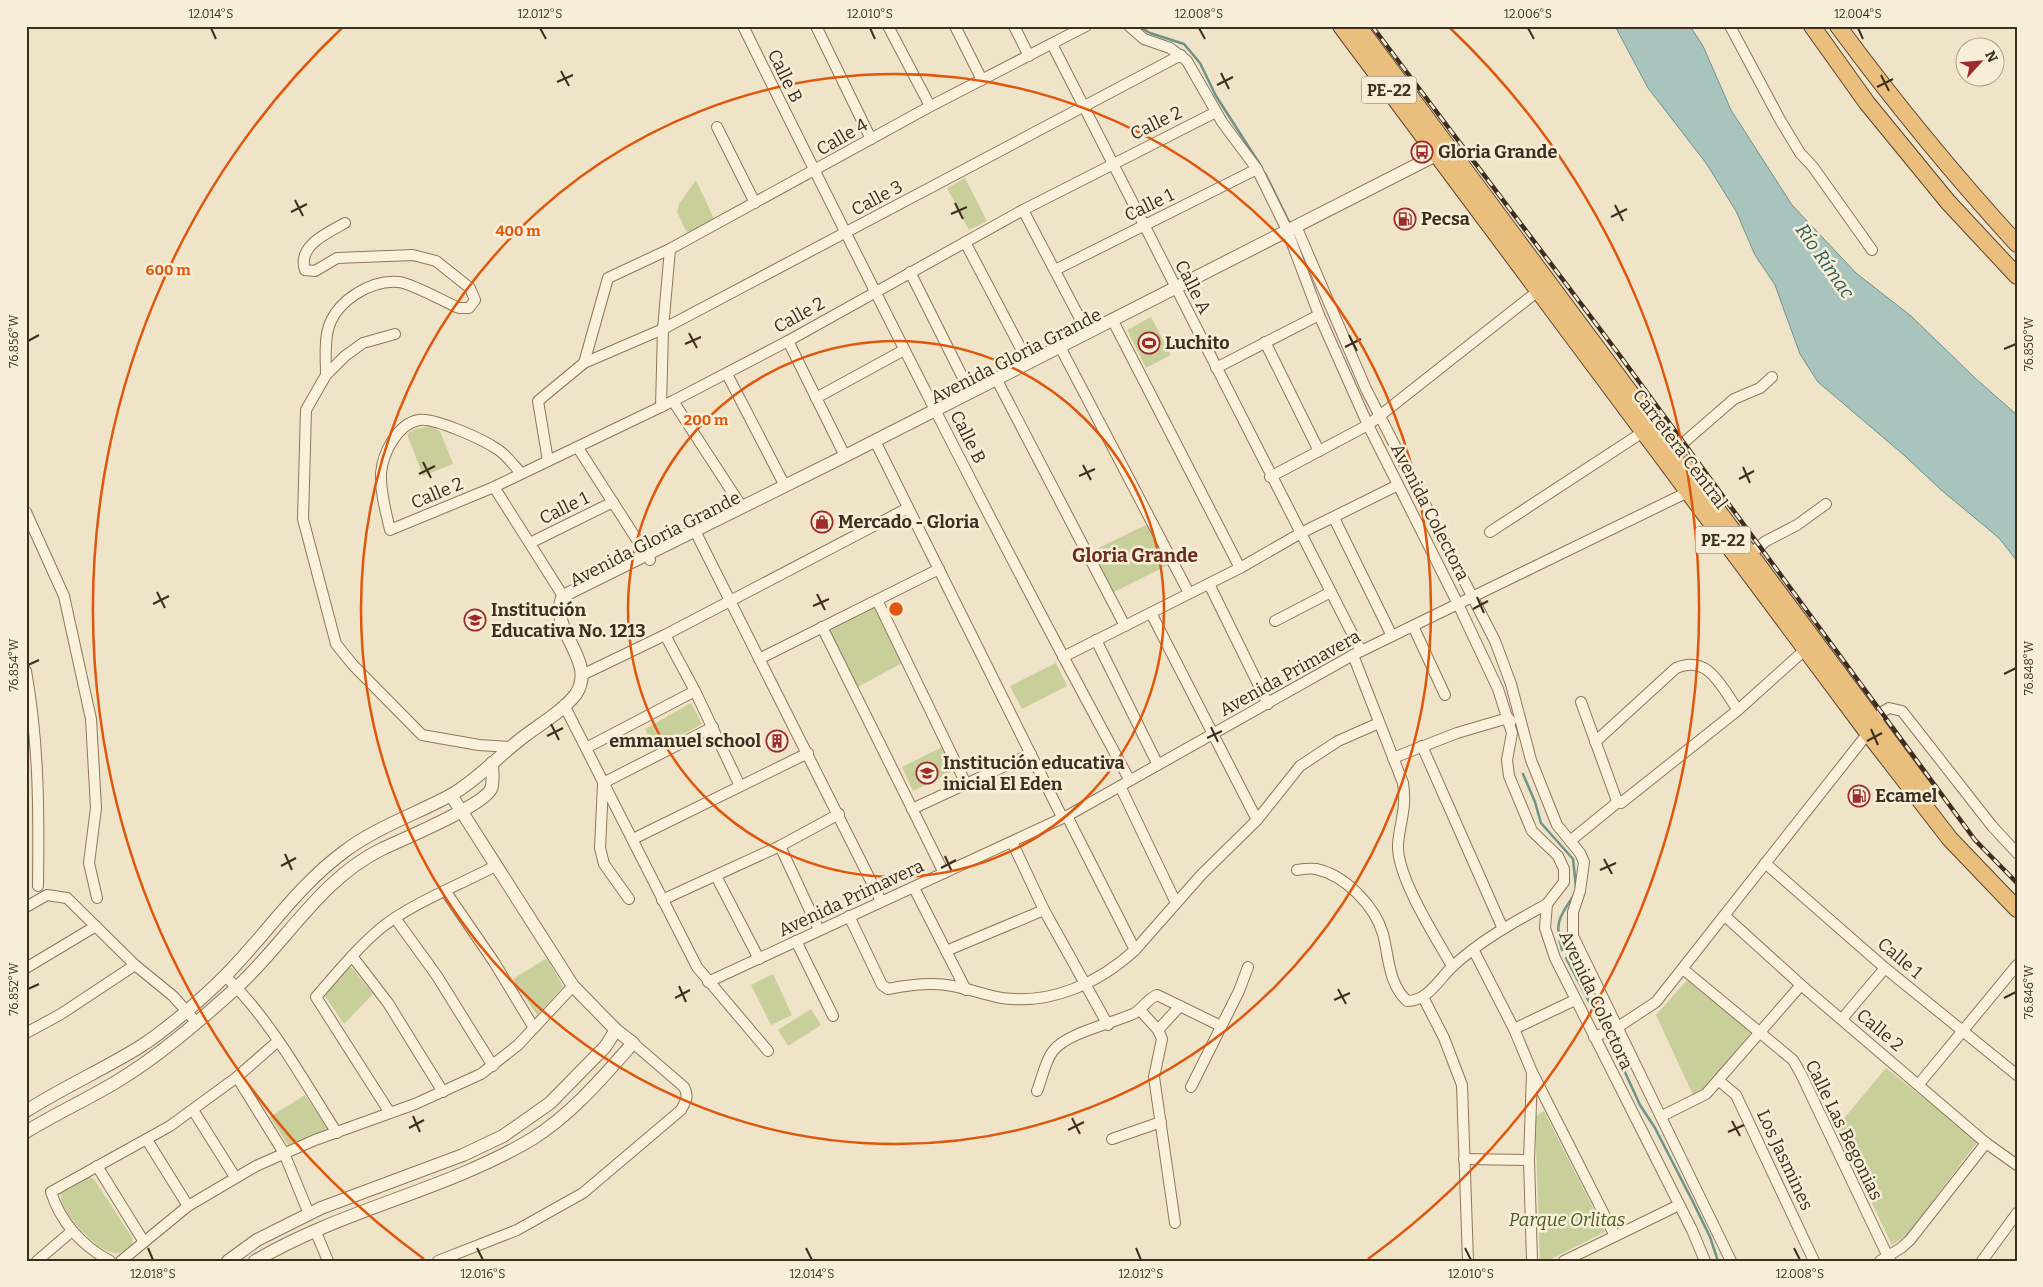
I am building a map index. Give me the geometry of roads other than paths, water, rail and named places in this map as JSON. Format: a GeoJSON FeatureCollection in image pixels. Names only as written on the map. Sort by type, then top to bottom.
{"type":"FeatureCollection","features":[{"type":"Feature","properties":{"kind":"highway","name":"Carretera Central"},"geometry":{"type":"LineString","coordinates":[[1342,26],[1445,154],[1674,451],[1694,489],[1871,727],[1950,839],[2017,909]]}},
{"type":"Feature","properties":{"kind":"highway","name":"Carretera Central"},"geometry":{"type":"LineString","coordinates":[[1358,26],[1538,291],[1643,432],[1750,554],[1810,646]]}},
{"type":"Feature","properties":{"kind":"highway"},"geometry":{"type":"LineString","coordinates":[[1812,26],[1867,103],[1948,202],[2017,276]]}},
{"type":"Feature","properties":{"kind":"highway"},"geometry":{"type":"LineString","coordinates":[[1838,26],[1883,88],[1966,188],[2017,244]]}},
{"type":"Feature","properties":{"kind":"highway","name":"Carretera Central"},"geometry":{"type":"LineString","coordinates":[[1871,727],[1960,836],[2017,894]]}},
{"type":"Feature","properties":{"kind":"street","name":"Calle B"},"geometry":{"type":"LineString","coordinates":[[743,26],[904,350],[1063,657],[1129,779]]}},
{"type":"Feature","properties":{"kind":"street"},"geometry":{"type":"LineString","coordinates":[[816,26],[871,139]]}},
{"type":"Feature","properties":{"kind":"street"},"geometry":{"type":"LineString","coordinates":[[888,26],[930,106]]}},
{"type":"Feature","properties":{"kind":"street"},"geometry":{"type":"LineString","coordinates":[[955,26],[982,80]]}},
{"type":"Feature","properties":{"kind":"street"},"geometry":{"type":"LineString","coordinates":[[1014,26],[1029,56]]}},
{"type":"Feature","properties":{"kind":"street","name":"Calle 4"},"geometry":{"type":"LineString","coordinates":[[584,363],[604,283],[608,278],[670,249],[814,172],[930,106],[1086,26]]}},
{"type":"Feature","properties":{"kind":"street"},"geometry":{"type":"LineString","coordinates":[[1129,26],[1144,39],[1181,55]]}},
{"type":"Feature","properties":{"kind":"street"},"geometry":{"type":"LineString","coordinates":[[1730,26],[1800,153],[1872,250]]}},
{"type":"Feature","properties":{"kind":"street","name":"Calle A"},"geometry":{"type":"LineString","coordinates":[[1052,44],[1270,477],[1331,592],[1357,653],[1379,723],[1403,783],[1405,798],[1398,844],[1399,858],[1429,927],[1452,966]]}},
{"type":"Feature","properties":{"kind":"street","name":"Calle 3"},"geometry":{"type":"LineString","coordinates":[[548,461],[538,401],[584,363],[663,329],[1181,55]]}},
{"type":"Feature","properties":{"kind":"street","name":"Avenida Colectora"},"geometry":{"type":"LineString","coordinates":[[1181,55],[1187,61],[1216,112],[1257,169],[1292,234],[1366,389],[1381,415],[1495,641],[1511,684],[1531,760],[1557,825],[1584,862],[1580,892],[1573,912],[1573,936],[1731,1261]]}},
{"type":"Feature","properties":{"kind":"street","name":"Calle 2"},"geometry":{"type":"LineString","coordinates":[[521,473],[498,449],[437,421],[420,420],[408,424],[386,452],[381,474],[383,500],[390,530],[494,487],[578,448],[727,374],[1023,210],[1112,163],[1216,112]]}},
{"type":"Feature","properties":{"kind":"street"},"geometry":{"type":"LineString","coordinates":[[717,127],[755,203]]}},
{"type":"Feature","properties":{"kind":"street","name":"Avenida Gloria Grande"},"geometry":{"type":"LineString","coordinates":[[559,610],[562,596],[649,557],[937,412],[999,384],[1087,332],[1177,291],[1292,234],[1445,154]]}},
{"type":"Feature","properties":{"kind":"street","name":"Calle 1"},"geometry":{"type":"LineString","coordinates":[[1054,270],[1257,169]]}},
{"type":"Feature","properties":{"kind":"street"},"geometry":{"type":"LineString","coordinates":[[1023,210],[1087,332]]}},
{"type":"Feature","properties":{"kind":"street"},"geometry":{"type":"LineString","coordinates":[[326,375],[329,327],[336,312],[362,291],[378,285],[400,282],[459,308],[469,308],[475,300],[470,288],[436,261],[413,255],[337,258],[315,271],[305,270],[302,262],[306,251],[320,238],[345,223]]}},
{"type":"Feature","properties":{"kind":"street","name":"Avenida Colectora"},"geometry":{"type":"LineString","coordinates":[[1292,234],[1319,315],[1368,426],[1458,604],[1498,689],[1512,733],[1507,760],[1510,776],[1532,831],[1558,856],[1564,869],[1564,882],[1547,904],[1545,928],[1555,958],[1679,1205],[1704,1261]]}},
{"type":"Feature","properties":{"kind":"street"},"geometry":{"type":"LineString","coordinates":[[966,242],[1028,362]]}},
{"type":"Feature","properties":{"kind":"street"},"geometry":{"type":"LineString","coordinates":[[661,407],[663,329],[670,249]]}},
{"type":"Feature","properties":{"kind":"street"},"geometry":{"type":"LineString","coordinates":[[910,272],[970,392]]}},
{"type":"Feature","properties":{"kind":"street","name":"Avenida Gloria Grande"},"geometry":{"type":"LineString","coordinates":[[937,412],[970,392],[1028,362],[1116,326],[1177,291]]}},
{"type":"Feature","properties":{"kind":"street"},"geometry":{"type":"LineString","coordinates":[[1270,477],[1368,426],[1538,291]]}},
{"type":"Feature","properties":{"kind":"street"},"geometry":{"type":"LineString","coordinates":[[1216,368],[1319,315]]}},
{"type":"Feature","properties":{"kind":"street"},"geometry":{"type":"LineString","coordinates":[[1116,326],[1240,568]]}},
{"type":"Feature","properties":{"kind":"street"},"geometry":{"type":"LineString","coordinates":[[395,334],[363,344],[345,356],[326,375],[306,410],[303,519],[336,644],[352,665],[422,735],[479,745],[510,747]]}},
{"type":"Feature","properties":{"kind":"street"},"geometry":{"type":"LineString","coordinates":[[788,341],[845,456]]}},
{"type":"Feature","properties":{"kind":"street"},"geometry":{"type":"LineString","coordinates":[[1265,342],[1319,451]]}},
{"type":"Feature","properties":{"kind":"street"},"geometry":{"type":"LineString","coordinates":[[1061,349],[1189,594]]}},
{"type":"Feature","properties":{"kind":"street"},"geometry":{"type":"LineString","coordinates":[[816,398],[904,350]]}},
{"type":"Feature","properties":{"kind":"street"},"geometry":{"type":"LineString","coordinates":[[727,374],[785,486]]}},
{"type":"Feature","properties":{"kind":"street"},"geometry":{"type":"LineString","coordinates":[[1674,451],[1734,399],[1760,388],[1772,378]]}},
{"type":"Feature","properties":{"kind":"street"},"geometry":{"type":"LineString","coordinates":[[999,384],[1124,626]]}},
{"type":"Feature","properties":{"kind":"street"},"geometry":{"type":"LineString","coordinates":[[673,401],[742,507]]}},
{"type":"Feature","properties":{"kind":"street"},"geometry":{"type":"LineString","coordinates":[[1490,532],[1643,432]]}},
{"type":"Feature","properties":{"kind":"street"},"geometry":{"type":"LineString","coordinates":[[876,443],[1031,754],[1134,950]]}},
{"type":"Feature","properties":{"kind":"street","name":"Avenida Gloria Grande"},"geometry":{"type":"LineString","coordinates":[[696,534],[742,507],[845,456],[876,443]]}},
{"type":"Feature","properties":{"kind":"street"},"geometry":{"type":"LineString","coordinates":[[578,448],[649,557]]}},
{"type":"Feature","properties":{"kind":"street"},"geometry":{"type":"LineString","coordinates":[[1063,657],[1240,568],[1300,533],[1398,485]]}},
{"type":"Feature","properties":{"kind":"street"},"geometry":{"type":"LineString","coordinates":[[494,487],[562,596]]}},
{"type":"Feature","properties":{"kind":"street","name":"Avenida Primavera"},"geometry":{"type":"LineString","coordinates":[[708,982],[881,901],[914,888],[1065,816],[1357,653],[1694,489]]}},
{"type":"Feature","properties":{"kind":"street","name":"Calle 1"},"geometry":{"type":"LineString","coordinates":[[530,543],[613,502]]}},
{"type":"Feature","properties":{"kind":"street"},"geometry":{"type":"LineString","coordinates":[[1750,554],[1766,541],[1797,525],[1826,504]]}},
{"type":"Feature","properties":{"kind":"street"},"geometry":{"type":"LineString","coordinates":[[582,675],[665,635],[908,508]]}},
{"type":"Feature","properties":{"kind":"street"},"geometry":{"type":"LineString","coordinates":[[26,512],[64,596],[91,719],[96,808],[89,863],[97,898]]}},
{"type":"Feature","properties":{"kind":"street"},"geometry":{"type":"LineString","coordinates":[[1334,518],[1392,636]]}},
{"type":"Feature","properties":{"kind":"street"},"geometry":{"type":"LineString","coordinates":[[696,534],[839,814],[881,901]]}},
{"type":"Feature","properties":{"kind":"street","name":"Avenida Gloria Grande"},"geometry":{"type":"LineString","coordinates":[[559,610],[569,601],[649,557]]}},
{"type":"Feature","properties":{"kind":"street"},"geometry":{"type":"LineString","coordinates":[[759,660],[939,569]]}},
{"type":"Feature","properties":{"kind":"street"},"geometry":{"type":"LineString","coordinates":[[1208,584],[1268,704]]}},
{"type":"Feature","properties":{"kind":"street"},"geometry":{"type":"LineString","coordinates":[[1275,621],[1331,592]]}},
{"type":"Feature","properties":{"kind":"street"},"geometry":{"type":"LineString","coordinates":[[877,600],[966,784]]}},
{"type":"Feature","properties":{"kind":"street"},"geometry":{"type":"LineString","coordinates":[[26,1111],[140,1047],[225,976],[304,886],[345,851],[382,828],[451,795],[476,779],[510,747],[575,695],[582,675],[580,663],[562,625],[559,610]]}},
{"type":"Feature","properties":{"kind":"street"},"geometry":{"type":"LineString","coordinates":[[1151,613],[1257,820]]}},
{"type":"Feature","properties":{"kind":"street"},"geometry":{"type":"LineString","coordinates":[[1413,626],[1445,695]]}},
{"type":"Feature","properties":{"kind":"street"},"geometry":{"type":"LineString","coordinates":[[822,627],[944,873]]}},
{"type":"Feature","properties":{"kind":"street"},"geometry":{"type":"LineString","coordinates":[[665,635],[696,691],[740,786]]}},
{"type":"Feature","properties":{"kind":"street"},"geometry":{"type":"LineString","coordinates":[[1096,640],[1157,763]]}},
{"type":"Feature","properties":{"kind":"street"},"geometry":{"type":"LineString","coordinates":[[1570,841],[1618,802],[1623,802],[1738,710],[1810,646]]}},
{"type":"Feature","properties":{"kind":"street"},"geometry":{"type":"LineString","coordinates":[[1595,742],[1676,668],[1688,663],[1699,664],[1710,671],[1738,710]]}},
{"type":"Feature","properties":{"kind":"street"},"geometry":{"type":"LineString","coordinates":[[26,671],[33,711],[39,791],[38,886]]}},
{"type":"Feature","properties":{"kind":"street"},"geometry":{"type":"LineString","coordinates":[[586,748],[696,691]]}},
{"type":"Feature","properties":{"kind":"street"},"geometry":{"type":"LineString","coordinates":[[1581,702],[1618,802]]}},
{"type":"Feature","properties":{"kind":"street"},"geometry":{"type":"LineString","coordinates":[[564,705],[687,951],[708,982],[768,1051]]}},
{"type":"Feature","properties":{"kind":"street"},"geometry":{"type":"LineString","coordinates":[[1594,1037],[1618,1027],[1656,1002],[1725,916],[1882,712],[1889,708],[1902,712],[1992,826],[2017,853]]}},
{"type":"Feature","properties":{"kind":"street"},"geometry":{"type":"LineString","coordinates":[[1393,758],[1457,732],[1508,718],[1525,735]]}},
{"type":"Feature","properties":{"kind":"street"},"geometry":{"type":"LineString","coordinates":[[849,916],[882,985],[888,989],[942,984],[1019,999],[1053,995],[1086,985],[1122,961],[1134,950],[1218,856],[1257,820],[1300,766],[1338,741],[1379,723]]}},
{"type":"Feature","properties":{"kind":"street"},"geometry":{"type":"LineString","coordinates":[[604,783],[713,727]]}},
{"type":"Feature","properties":{"kind":"street"},"geometry":{"type":"LineString","coordinates":[[1422,746],[1503,929]]}},
{"type":"Feature","properties":{"kind":"street"},"geometry":{"type":"LineString","coordinates":[[632,839],[808,753]]}},
{"type":"Feature","properties":{"kind":"street"},"geometry":{"type":"LineString","coordinates":[[912,809],[1031,754]]}},
{"type":"Feature","properties":{"kind":"street"},"geometry":{"type":"LineString","coordinates":[[26,1132],[117,1082],[172,1045],[237,988],[310,907],[342,876],[376,852],[479,800],[492,788],[492,763]]}},
{"type":"Feature","properties":{"kind":"street"},"geometry":{"type":"LineString","coordinates":[[604,783],[600,848],[604,864],[629,898]]}},
{"type":"Feature","properties":{"kind":"street"},"geometry":{"type":"LineString","coordinates":[[1120,786],[1176,902]]}},
{"type":"Feature","properties":{"kind":"street"},"geometry":{"type":"LineString","coordinates":[[438,1261],[517,1230],[583,1193],[681,1110],[686,1101],[687,1093],[684,1087],[616,1030],[573,986],[451,795]]}},
{"type":"Feature","properties":{"kind":"street"},"geometry":{"type":"LineString","coordinates":[[662,900],[780,846],[839,814]]}},
{"type":"Feature","properties":{"kind":"street"},"geometry":{"type":"LineString","coordinates":[[1012,842],[1044,910],[1108,1025]]}},
{"type":"Feature","properties":{"kind":"street"},"geometry":{"type":"LineString","coordinates":[[780,846],[819,930]]}},
{"type":"Feature","properties":{"kind":"street","name":"Calle 1"},"geometry":{"type":"LineString","coordinates":[[1765,864],[1885,968],[2017,1075]]}},
{"type":"Feature","properties":{"kind":"street"},"geometry":{"type":"LineString","coordinates":[[390,1113],[316,997],[352,956],[382,927],[395,918],[495,866]]}},
{"type":"Feature","properties":{"kind":"street"},"geometry":{"type":"LineString","coordinates":[[1297,870],[1315,869],[1330,874],[1351,887],[1370,910],[1382,931],[1389,970],[1401,996],[1406,1001],[1414,1001],[1423,997],[1452,966],[1503,929],[1547,904]]}},
{"type":"Feature","properties":{"kind":"street"},"geometry":{"type":"LineString","coordinates":[[716,876],[760,959]]}},
{"type":"Feature","properties":{"kind":"street"},"geometry":{"type":"LineString","coordinates":[[914,888],[966,990]]}},
{"type":"Feature","properties":{"kind":"street"},"geometry":{"type":"LineString","coordinates":[[446,892],[488,954],[534,1028]]}},
{"type":"Feature","properties":{"kind":"street"},"geometry":{"type":"LineString","coordinates":[[26,907],[47,894],[67,898],[135,965],[157,981],[197,1023]]}},
{"type":"Feature","properties":{"kind":"street"},"geometry":{"type":"LineString","coordinates":[[946,951],[1044,910]]}},
{"type":"Feature","properties":{"kind":"street","name":"Calle 2"},"geometry":{"type":"LineString","coordinates":[[1725,916],[1801,986],[1919,1084],[1986,1143],[2017,1165]]}},
{"type":"Feature","properties":{"kind":"street"},"geometry":{"type":"LineString","coordinates":[[395,918],[437,976],[493,1066]]}},
{"type":"Feature","properties":{"kind":"street"},"geometry":{"type":"LineString","coordinates":[[26,968],[96,926]]}},
{"type":"Feature","properties":{"kind":"street"},"geometry":{"type":"LineString","coordinates":[[796,941],[832,1016]]}},
{"type":"Feature","properties":{"kind":"street"},"geometry":{"type":"LineString","coordinates":[[1474,951],[1514,1029],[1532,1072],[1615,1236]]}},
{"type":"Feature","properties":{"kind":"street"},"geometry":{"type":"LineString","coordinates":[[352,956],[378,988],[443,1092]]}},
{"type":"Feature","properties":{"kind":"street"},"geometry":{"type":"LineString","coordinates":[[26,1033],[61,1014],[135,965]]}},
{"type":"Feature","properties":{"kind":"street"},"geometry":{"type":"LineString","coordinates":[[1919,1084],[2017,965]]}},
{"type":"Feature","properties":{"kind":"street"},"geometry":{"type":"LineString","coordinates":[[1191,1087],[1239,991],[1248,967]]}},
{"type":"Feature","properties":{"kind":"street"},"geometry":{"type":"LineString","coordinates":[[1842,1019],[1885,968]]}},
{"type":"Feature","properties":{"kind":"street","name":"Calle Las Begonias"},"geometry":{"type":"LineString","coordinates":[[1683,969],[1759,1034],[1793,1060],[1886,1259]]}},
{"type":"Feature","properties":{"kind":"street"},"geometry":{"type":"LineString","coordinates":[[225,976],[237,988],[278,1041],[337,1133]]}},
{"type":"Feature","properties":{"kind":"street"},"geometry":{"type":"LineString","coordinates":[[121,1261],[188,1206],[235,1177],[284,1153],[443,1092],[481,1074],[518,1045],[573,986]]}},
{"type":"Feature","properties":{"kind":"street"},"geometry":{"type":"LineString","coordinates":[[1662,1116],[1706,1094],[1801,986]]}},
{"type":"Feature","properties":{"kind":"street"},"geometry":{"type":"LineString","coordinates":[[1037,1091],[1052,1053],[1061,1043],[1074,1035],[1108,1025],[1140,1010],[1152,998],[1157,996],[1221,1026]]}},
{"type":"Feature","properties":{"kind":"street"},"geometry":{"type":"LineString","coordinates":[[1423,997],[1444,1038],[1462,1085],[1468,1261]]}},
{"type":"Feature","properties":{"kind":"street"},"geometry":{"type":"LineString","coordinates":[[1514,1029],[1575,1000]]}},
{"type":"Feature","properties":{"kind":"street"},"geometry":{"type":"LineString","coordinates":[[1158,1030],[1180,1006]]}},
{"type":"Feature","properties":{"kind":"street"},"geometry":{"type":"LineString","coordinates":[[1140,1010],[1158,1030],[1162,1039],[1154,1077],[1175,1223]]}},
{"type":"Feature","properties":{"kind":"street"},"geometry":{"type":"LineString","coordinates":[[228,1261],[258,1240],[309,1214],[463,1156],[503,1136],[550,1103],[605,1047],[616,1030]]}},
{"type":"Feature","properties":{"kind":"street"},"geometry":{"type":"LineString","coordinates":[[110,1261],[72,1231],[54,1203],[51,1192],[147,1140],[193,1110],[237,1077],[278,1041]]}},
{"type":"Feature","properties":{"kind":"street"},"geometry":{"type":"LineString","coordinates":[[255,1261],[287,1242],[315,1230],[484,1165],[533,1138],[558,1120],[593,1088],[633,1043]]}},
{"type":"Feature","properties":{"kind":"street"},"geometry":{"type":"LineString","coordinates":[[1532,1072],[1529,1160],[1532,1261]]}},
{"type":"Feature","properties":{"kind":"street"},"geometry":{"type":"LineString","coordinates":[[237,1077],[284,1153],[309,1214]]}},
{"type":"Feature","properties":{"kind":"street","name":"Los Jasmines"},"geometry":{"type":"LineString","coordinates":[[1718,1080],[1736,1095],[1814,1261]]}},
{"type":"Feature","properties":{"kind":"street"},"geometry":{"type":"LineString","coordinates":[[193,1110],[235,1177]]}},
{"type":"Feature","properties":{"kind":"street"},"geometry":{"type":"LineString","coordinates":[[1112,1139],[1161,1122]]}},
{"type":"Feature","properties":{"kind":"street"},"geometry":{"type":"LineString","coordinates":[[147,1140],[188,1206]]}},
{"type":"Feature","properties":{"kind":"street"},"geometry":{"type":"LineString","coordinates":[[1886,1259],[1910,1240],[1986,1143]]}},
{"type":"Feature","properties":{"kind":"street"},"geometry":{"type":"LineString","coordinates":[[1464,1159],[1529,1160]]}},
{"type":"Feature","properties":{"kind":"street"},"geometry":{"type":"LineString","coordinates":[[97,1166],[144,1242]]}},
{"type":"Feature","properties":{"kind":"street"},"geometry":{"type":"LineString","coordinates":[[1564,1261],[1679,1205]]}},
{"type":"Feature","properties":{"kind":"street"},"geometry":{"type":"LineString","coordinates":[[1982,1261],[2017,1213]]}},
{"type":"Feature","properties":{"kind":"street"},"geometry":{"type":"LineString","coordinates":[[315,1230],[328,1261]]}},
{"type":"Feature","properties":{"kind":"street"},"geometry":{"type":"LineString","coordinates":[[37,1261],[72,1231]]}},
{"type":"Feature","properties":{"kind":"water","name":"Río Rímac"},"geometry":{"type":"Polygon","coordinates":[[[1615,26],[1690,26],[1703,46],[1731,110],[1792,205],[1856,273],[1911,316],[1975,378],[2017,415],[2017,561],[1999,538],[1818,382],[1800,354],[1775,285],[1755,255],[1736,211],[1706,163],[1648,88],[1615,26]]]}},
{"type":"Feature","properties":{"kind":"waterway"},"geometry":{"type":"LineString","coordinates":[[1138,26],[1150,33],[1184,44],[1200,63],[1216,96],[1261,166]]}},
{"type":"Feature","properties":{"kind":"waterway"},"geometry":{"type":"LineString","coordinates":[[1265,173],[1290,224]]}},
{"type":"Feature","properties":{"kind":"waterway"},"geometry":{"type":"LineString","coordinates":[[1523,774],[1535,802],[1541,823],[1573,859],[1576,887]]}},
{"type":"Feature","properties":{"kind":"waterway"},"geometry":{"type":"LineString","coordinates":[[1562,950],[1558,933],[1559,921],[1574,895]]}},
{"type":"Feature","properties":{"kind":"waterway"},"geometry":{"type":"LineString","coordinates":[[1566,958],[1603,1028]]}},
{"type":"Feature","properties":{"kind":"waterway"},"geometry":{"type":"LineString","coordinates":[[1608,1035],[1640,1105],[1655,1128],[1693,1202],[1710,1237],[1718,1261]]}},
{"type":"Feature","properties":{"kind":"railway"},"geometry":{"type":"LineString","coordinates":[[1372,26],[1618,353],[1975,840],[2017,883]]}},
{"type":"Feature","properties":{"kind":"place","name":"Gloria Grande"},"geometry":{"type":"Point","coordinates":[1422,152]}},
{"type":"Feature","properties":{"kind":"place","name":"Pecsa"},"geometry":{"type":"Point","coordinates":[1405,219]}},
{"type":"Feature","properties":{"kind":"place","name":"Luchito"},"geometry":{"type":"Point","coordinates":[1149,343]}},
{"type":"Feature","properties":{"kind":"place","name":"Mercado - Gloria"},"geometry":{"type":"Point","coordinates":[822,522]}},
{"type":"Feature","properties":{"kind":"place","name":"Institución Educativa No. 1213"},"geometry":{"type":"Point","coordinates":[475,620]}},
{"type":"Feature","properties":{"kind":"place","name":"emmanuel school"},"geometry":{"type":"Point","coordinates":[777,741]}},
{"type":"Feature","properties":{"kind":"place","name":"Institución educativa inicial El Eden"},"geometry":{"type":"Point","coordinates":[927,773]}},
{"type":"Feature","properties":{"kind":"place","name":"Ecamel"},"geometry":{"type":"Point","coordinates":[1859,796]}},
{"type":"Feature","properties":{"kind":"district","name":"Gloria Grande"},"geometry":{"type":"Point","coordinates":[1135,555]}},
{"type":"Feature","properties":{"kind":"park label","name":"Parque Orlitas"},"geometry":{"type":"Point","coordinates":[1567,1220]}}]}
